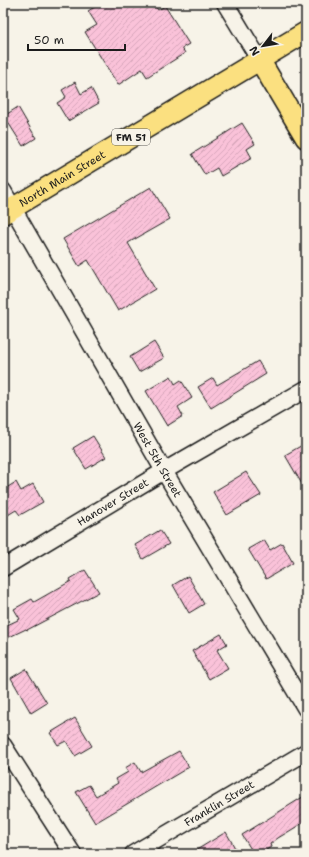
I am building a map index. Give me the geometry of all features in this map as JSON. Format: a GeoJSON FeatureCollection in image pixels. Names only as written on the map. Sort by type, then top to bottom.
{"type":"FeatureCollection","features":[{"type":"Feature","properties":{"kind":"main road","name":"North Main Street"},"geometry":{"type":"LineString","coordinates":[[8,211],[306,32]]}},
{"type":"Feature","properties":{"kind":"main road"},"geometry":{"type":"LineString","coordinates":[[259,59],[306,138]]}},
{"type":"Feature","properties":{"kind":"street"},"geometry":{"type":"LineString","coordinates":[[225,3],[259,59]]}},
{"type":"Feature","properties":{"kind":"street","name":"West 5th Street"},"geometry":{"type":"LineString","coordinates":[[3,191],[8,211],[306,709]]}},
{"type":"Feature","properties":{"kind":"street","name":"Hanover Street"},"geometry":{"type":"LineString","coordinates":[[3,568],[164,471],[306,390]]}},
{"type":"Feature","properties":{"kind":"street"},"geometry":{"type":"LineString","coordinates":[[3,745],[73,854]]}},
{"type":"Feature","properties":{"kind":"street","name":"Franklin Street"},"geometry":{"type":"LineString","coordinates":[[133,854],[306,752]]}},
{"type":"Feature","properties":{"kind":"building"},"geometry":{"type":"Polygon","coordinates":[[[101,3],[153,3],[158,10],[165,6],[189,44],[182,48],[185,53],[147,77],[142,69],[118,85],[85,32],[97,25],[88,11],[101,3]]]}},
{"type":"Feature","properties":{"kind":"building"},"geometry":{"type":"Polygon","coordinates":[[[75,82],[81,94],[91,88],[99,103],[68,121],[57,103],[66,97],[62,90],[75,82]]]}},
{"type":"Feature","properties":{"kind":"building"},"geometry":{"type":"Polygon","coordinates":[[[18,107],[36,138],[23,146],[4,116],[18,107]]]}},
{"type":"Feature","properties":{"kind":"building"},"geometry":{"type":"Polygon","coordinates":[[[242,123],[255,144],[247,149],[252,158],[221,176],[217,168],[205,175],[192,154],[242,123]]]}},
{"type":"Feature","properties":{"kind":"building"},"geometry":{"type":"Polygon","coordinates":[[[151,187],[170,219],[128,243],[155,289],[118,311],[88,260],[79,266],[63,239],[151,187]]]}},
{"type":"Feature","properties":{"kind":"building"},"geometry":{"type":"Polygon","coordinates":[[[154,342],[164,358],[139,372],[130,357],[154,342]]]}},
{"type":"Feature","properties":{"kind":"building"},"geometry":{"type":"Polygon","coordinates":[[[258,361],[266,374],[211,408],[198,387],[213,378],[217,385],[258,361]]]}},
{"type":"Feature","properties":{"kind":"building"},"geometry":{"type":"Polygon","coordinates":[[[171,376],[175,384],[181,380],[192,398],[178,407],[183,416],[167,426],[146,391],[171,376]]]}},
{"type":"Feature","properties":{"kind":"building"},"geometry":{"type":"Polygon","coordinates":[[[93,436],[106,457],[86,469],[73,448],[93,436]]]}},
{"type":"Feature","properties":{"kind":"building"},"geometry":{"type":"Polygon","coordinates":[[[306,443],[306,491],[285,455],[306,443]]]}},
{"type":"Feature","properties":{"kind":"building"},"geometry":{"type":"Polygon","coordinates":[[[246,472],[261,495],[227,515],[213,492],[246,472]]]}},
{"type":"Feature","properties":{"kind":"building"},"geometry":{"type":"Polygon","coordinates":[[[16,482],[21,491],[33,484],[43,502],[20,515],[16,510],[3,518],[3,490],[16,482]]]}},
{"type":"Feature","properties":{"kind":"building"},"geometry":{"type":"Polygon","coordinates":[[[160,530],[169,544],[143,559],[135,545],[160,530]]]}},
{"type":"Feature","properties":{"kind":"building"},"geometry":{"type":"Polygon","coordinates":[[[264,540],[270,550],[282,543],[293,563],[266,579],[248,549],[264,540]]]}},
{"type":"Feature","properties":{"kind":"building"},"geometry":{"type":"Polygon","coordinates":[[[85,570],[99,592],[27,630],[26,629],[3,640],[3,627],[20,619],[14,609],[32,599],[34,602],[71,581],[70,579],[85,570]]]}},
{"type":"Feature","properties":{"kind":"building"},"geometry":{"type":"Polygon","coordinates":[[[188,576],[204,604],[189,613],[173,585],[188,576]]]}},
{"type":"Feature","properties":{"kind":"building"},"geometry":{"type":"Polygon","coordinates":[[[221,634],[227,644],[217,650],[228,668],[209,679],[192,651],[221,634]]]}},
{"type":"Feature","properties":{"kind":"building"},"geometry":{"type":"Polygon","coordinates":[[[26,669],[47,703],[31,713],[11,678],[26,669]]]}},
{"type":"Feature","properties":{"kind":"building"},"geometry":{"type":"Polygon","coordinates":[[[75,718],[92,746],[75,756],[66,741],[58,745],[50,733],[75,718]]]}},
{"type":"Feature","properties":{"kind":"building"},"geometry":{"type":"Polygon","coordinates":[[[179,751],[189,767],[95,823],[76,792],[89,785],[96,796],[118,783],[116,779],[128,772],[125,768],[135,762],[141,772],[179,751]]]}},
{"type":"Feature","properties":{"kind":"building"},"geometry":{"type":"Polygon","coordinates":[[[306,795],[306,821],[278,838],[270,844],[271,847],[260,854],[254,854],[242,835],[306,795]]]}},
{"type":"Feature","properties":{"kind":"building"},"geometry":{"type":"Polygon","coordinates":[[[226,832],[235,848],[225,854],[190,854],[226,832]]]}}]}
